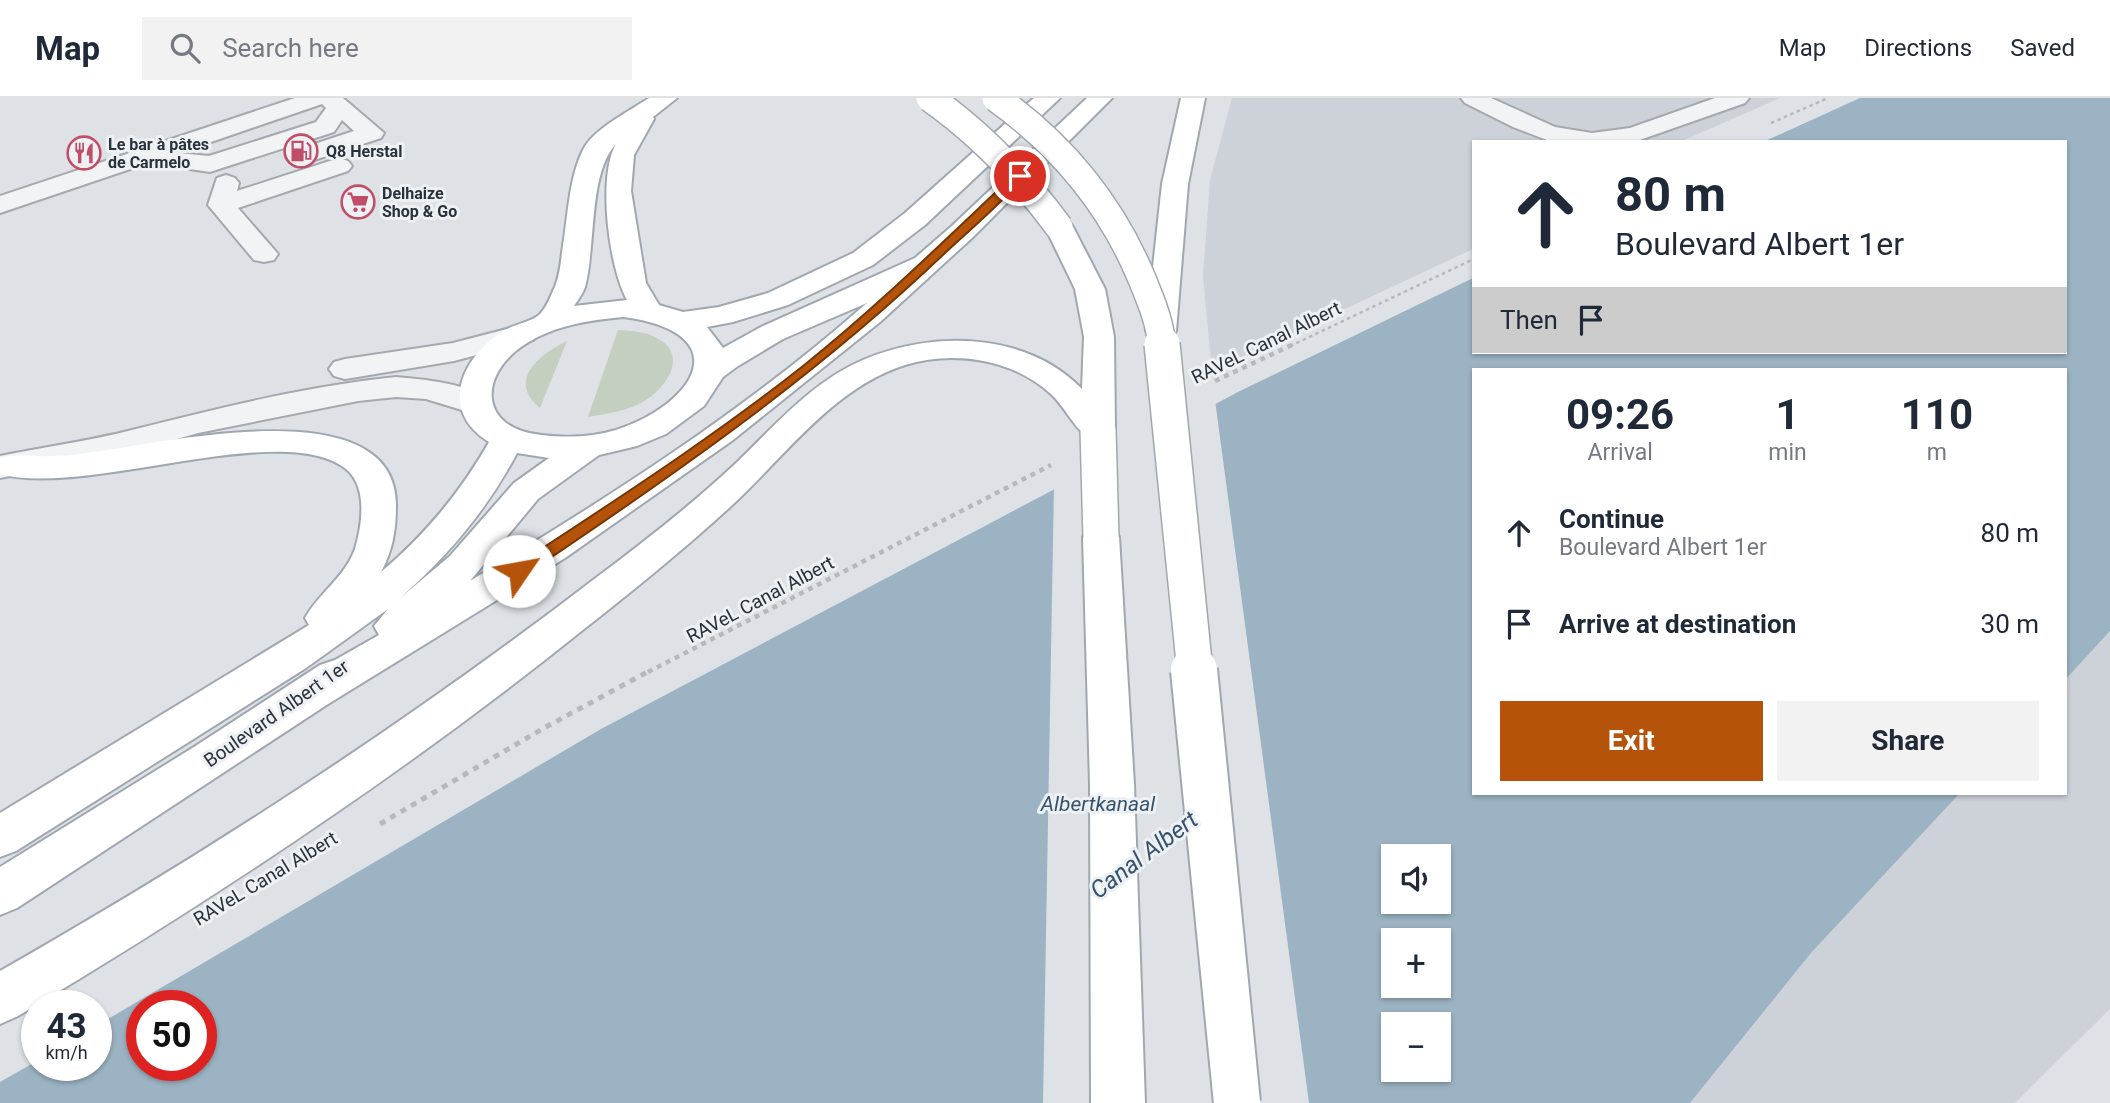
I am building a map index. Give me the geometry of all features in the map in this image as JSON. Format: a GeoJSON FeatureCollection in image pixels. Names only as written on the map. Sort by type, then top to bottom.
{"type":"FeatureCollection","features":[{"type":"Feature","properties":{"kind":"main road"},"geometry":{"type":"LineString","coordinates":[[930,98],[983,138],[1028,184],[1059,227],[1090,289],[1097,325],[1100,379],[1098,430],[1112,784],[1118,1103]]}},
{"type":"Feature","properties":{"kind":"main road"},"geometry":{"type":"LineString","coordinates":[[996,98],[1029,123],[1055,148],[1082,176],[1108,210],[1148,287],[1161,331]]}},
{"type":"Feature","properties":{"kind":"main road"},"geometry":{"type":"LineString","coordinates":[[684,321],[722,316],[778,299],[835,275],[863,259],[915,219],[1048,98]]}},
{"type":"Feature","properties":{"kind":"main road","name":"Boulevard Albert 1er"},"geometry":{"type":"LineString","coordinates":[[475,404],[486,424],[508,438],[537,446],[589,446],[630,436],[667,419],[694,398],[708,374],[727,359],[772,333],[925,264],[1100,98]]}},
{"type":"Feature","properties":{"kind":"main road"},"geometry":{"type":"LineString","coordinates":[[1193,98],[1181,140],[1173,186],[1161,331],[1237,1103]]}},
{"type":"Feature","properties":{"kind":"main road"},"geometry":{"type":"LineString","coordinates":[[646,309],[632,283],[618,191],[622,155],[655,105]]}},
{"type":"Feature","properties":{"kind":"main road"},"geometry":{"type":"LineString","coordinates":[[552,320],[570,287],[584,194],[595,151],[614,132],[655,105]]}},
{"type":"Feature","properties":{"kind":"main road"},"geometry":{"type":"LineString","coordinates":[[300,676],[458,609],[638,492],[805,371],[879,309],[925,264]]}},
{"type":"Feature","properties":{"kind":"main road"},"geometry":{"type":"LineString","coordinates":[[475,404],[477,382],[482,371],[499,351],[523,334],[552,320],[601,309],[646,309],[684,321],[697,331],[708,345],[711,362],[708,374]]}},
{"type":"Feature","properties":{"kind":"main road"},"geometry":{"type":"LineString","coordinates":[[0,999],[166,902],[303,813],[442,716],[641,564],[727,490],[833,391],[864,370],[914,353],[942,350],[968,350],[1013,359],[1054,380],[1078,403],[1098,430]]}},
{"type":"Feature","properties":{"kind":"main road","name":"Boulevard Albert 1er"},"geometry":{"type":"LineString","coordinates":[[0,837],[300,676],[356,612],[424,556],[456,521],[486,481],[508,438]]}},
{"type":"Feature","properties":{"kind":"main road"},"geometry":{"type":"LineString","coordinates":[[6,467],[55,468],[279,440],[310,442],[329,447],[361,463],[373,475],[379,490],[380,504],[372,552],[341,598],[300,676]]}},
{"type":"Feature","properties":{"kind":"main road","name":"Boulevard Albert 1er"},"geometry":{"type":"LineString","coordinates":[[0,893],[300,676],[463,566],[526,491],[589,446]]}},
{"type":"Feature","properties":{"kind":"street"},"geometry":{"type":"LineString","coordinates":[[1472,98],[1524,123],[1572,139],[1619,139],[1737,98]]}},
{"type":"Feature","properties":{"kind":"street"},"geometry":{"type":"LineString","coordinates":[[144,157],[219,183],[392,149],[328,101]]}},
{"type":"Feature","properties":{"kind":"street"},"geometry":{"type":"LineString","coordinates":[[0,205],[144,157],[328,101]]}},
{"type":"Feature","properties":{"kind":"street"},"geometry":{"type":"LineString","coordinates":[[219,183],[325,127],[328,101]]}},
{"type":"Feature","properties":{"kind":"street"},"geometry":{"type":"LineString","coordinates":[[219,183],[264,254]]}},
{"type":"Feature","properties":{"kind":"street"},"geometry":{"type":"LineString","coordinates":[[195,422],[265,391],[325,373],[454,352],[523,334]]}},
{"type":"Feature","properties":{"kind":"street"},"geometry":{"type":"LineString","coordinates":[[6,467],[119,444],[195,422],[324,397],[396,387],[429,389],[475,404]]}},
{"type":"Feature","properties":{"kind":"path"},"geometry":{"type":"LineString","coordinates":[[1766,125],[1828,98]]}},
{"type":"Feature","properties":{"kind":"path","name":"RAVeL Canal Albert"},"geometry":{"type":"LineString","coordinates":[[1210,384],[1472,260]]}},
{"type":"Feature","properties":{"kind":"path","name":"RAVeL Canal Albert"},"geometry":{"type":"LineString","coordinates":[[372,829],[464,772],[793,596],[1063,459]]}},
{"type":"Feature","properties":{"kind":"shaded area"},"geometry":{"type":"Polygon","coordinates":[[[1232,98],[1780,98],[1685,140],[1472,140],[1472,249],[1212,371],[1203,277],[1210,180],[1232,98]]]}},
{"type":"Feature","properties":{"kind":"shaded area"},"geometry":{"type":"Polygon","coordinates":[[[2110,631],[2110,1009],[2015,1103],[1690,1103],[1811,953],[1958,795],[2067,795],[2067,678],[2110,631]]]}},
{"type":"Feature","properties":{"kind":"green space"},"geometry":{"type":"Polygon","coordinates":[[[618,330],[646,334],[666,344],[672,353],[671,372],[659,390],[641,403],[588,417],[618,330]]]}},
{"type":"Feature","properties":{"kind":"green space"},"geometry":{"type":"Polygon","coordinates":[[[567,341],[540,408],[530,398],[526,378],[538,361],[567,341]]]}},
{"type":"Feature","properties":{"kind":"water","name":"Albertkanaal"},"geometry":{"type":"Polygon","coordinates":[[[1860,98],[2110,98],[2110,631],[2067,678],[2067,368],[1472,368],[1472,795],[1958,795],[1811,953],[1690,1103],[0,1103],[0,1082],[21,1070],[21,1081],[112,1081],[112,1017],[126,1008],[126,1081],[217,1081],[217,990],[157,990],[601,729],[1238,392],[1472,278],[1472,354],[2067,354],[2067,140],[1767,140],[1860,98]]]}},
{"type":"Feature","properties":{"kind":"pier"},"geometry":{"type":"Polygon","coordinates":[[[1215,400],[1309,1103],[1043,1103],[1054,485],[1215,400]]]}},
{"type":"Feature","properties":{"kind":"place","name":"Q8 Herstal"},"geometry":{"type":"Point","coordinates":[301,151]}},
{"type":"Feature","properties":{"kind":"place","name":"Le bar à pâtes de Carmelo"},"geometry":{"type":"Point","coordinates":[84,153]}},
{"type":"Feature","properties":{"kind":"place","name":"Delhaize Shop & Go"},"geometry":{"type":"Point","coordinates":[358,202]}},
{"type":"Feature","properties":{"kind":"route"},"geometry":{"type":"LineString","coordinates":[[519,571],[638,492],[805,371],[879,309],[1020,176]]}},
{"type":"Feature","properties":{"kind":"water label","name":"Canal Albert"},"geometry":{"type":"Point","coordinates":[1144,855]}}]}
